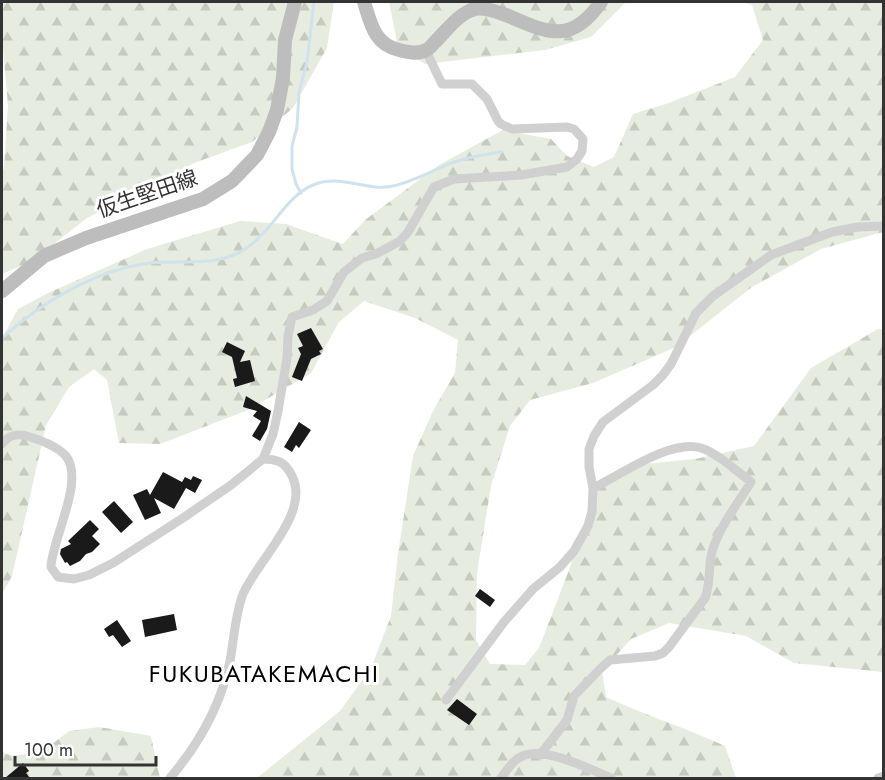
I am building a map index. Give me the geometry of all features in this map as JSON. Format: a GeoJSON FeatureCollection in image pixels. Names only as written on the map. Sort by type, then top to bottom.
{"type":"FeatureCollection","features":[{"type":"Feature","properties":{"kind":"main road","name":"仮生堅田線"},"geometry":{"type":"LineString","coordinates":[[2,291],[44,256],[86,238],[203,200],[232,181],[257,155],[277,110],[283,78],[285,40],[295,2]]}},
{"type":"Feature","properties":{"kind":"main road"},"geometry":{"type":"LineString","coordinates":[[364,2],[374,33],[388,47],[411,53],[426,51],[457,19],[475,9],[495,11],[544,31],[564,31],[575,28],[591,16],[601,2]]}},
{"type":"Feature","properties":{"kind":"street"},"geometry":{"type":"LineString","coordinates":[[2,444],[6,437],[18,434],[30,437],[54,447],[65,455],[71,466],[70,493],[51,555],[51,567],[58,577],[74,579],[89,575],[113,563],[153,539],[231,485],[263,459],[273,434],[278,411],[292,317],[313,310],[327,301],[344,272],[362,258],[376,254],[400,241],[408,232],[434,187],[454,179],[521,175],[567,167],[577,159],[582,151],[583,139],[574,129],[567,127],[512,129],[501,124],[487,99],[472,84],[442,84],[426,51]]}},
{"type":"Feature","properties":{"kind":"street"},"geometry":{"type":"LineString","coordinates":[[446,700],[504,622],[533,589],[560,567],[574,551],[590,519],[593,488],[589,467],[589,449],[594,436],[603,422],[653,386],[662,376],[671,364],[696,313],[713,296],[771,255],[832,232],[858,227],[884,226]]}},
{"type":"Feature","properties":{"kind":"street"},"geometry":{"type":"LineString","coordinates":[[540,755],[567,720],[574,696],[610,660],[655,656],[663,653],[669,647],[705,598],[708,590],[711,555],[717,536],[751,482],[700,448],[680,447],[644,460],[593,488]]}},
{"type":"Feature","properties":{"kind":"street"},"geometry":{"type":"LineString","coordinates":[[170,778],[201,735],[215,710],[230,663],[243,595],[290,517],[296,499],[295,482],[287,466],[275,459],[263,459]]}},
{"type":"Feature","properties":{"kind":"street"},"geometry":{"type":"LineString","coordinates":[[501,778],[513,762],[525,755],[547,755],[611,778]]}},
{"type":"Feature","properties":{"kind":"street"},"geometry":{"type":"LineString","coordinates":[[878,778],[884,776]]}},
{"type":"Feature","properties":{"kind":"green space"},"geometry":{"type":"Polygon","coordinates":[[[2,2],[334,2],[327,48],[293,108],[252,142],[194,163],[87,218],[32,261],[2,274],[2,172],[8,105],[2,37],[2,2]]]}},
{"type":"Feature","properties":{"kind":"green space"},"geometry":{"type":"Polygon","coordinates":[[[389,2],[626,2],[591,37],[545,50],[425,64],[398,47],[389,2]]]}},
{"type":"Feature","properties":{"kind":"green space"},"geometry":{"type":"Polygon","coordinates":[[[742,2],[883,2],[883,232],[821,249],[752,287],[676,347],[593,383],[530,400],[510,426],[491,486],[477,573],[476,640],[490,664],[525,665],[539,648],[569,570],[594,490],[634,465],[695,459],[754,446],[811,368],[878,329],[883,329],[883,672],[794,663],[746,636],[669,623],[631,639],[602,671],[606,697],[725,746],[736,778],[257,778],[340,711],[371,668],[391,616],[413,456],[433,411],[455,373],[458,340],[415,318],[364,301],[339,322],[311,373],[248,410],[160,444],[119,443],[107,380],[94,369],[69,387],[46,425],[12,576],[2,594],[2,338],[18,309],[48,293],[147,249],[240,221],[286,224],[343,244],[365,220],[439,165],[503,130],[551,139],[567,156],[594,167],[614,157],[633,114],[666,104],[735,77],[763,40],[752,5],[742,2]]]}},
{"type":"Feature","properties":{"kind":"green space"},"geometry":{"type":"Polygon","coordinates":[[[99,727],[151,736],[160,778],[2,778],[2,752],[12,756],[42,752],[69,731],[99,727]]]}},
{"type":"Feature","properties":{"kind":"building"},"geometry":{"type":"Polygon","coordinates":[[[311,328],[323,349],[319,351],[321,354],[311,359],[302,381],[292,377],[301,354],[298,348],[303,346],[297,334],[311,328]]]}},
{"type":"Feature","properties":{"kind":"building"},"geometry":{"type":"Polygon","coordinates":[[[227,342],[245,351],[240,362],[250,360],[255,381],[235,387],[233,379],[237,378],[232,357],[222,352],[227,342]]]}},
{"type":"Feature","properties":{"kind":"building"},"geometry":{"type":"Polygon","coordinates":[[[246,396],[271,411],[267,429],[260,441],[252,436],[261,421],[253,416],[257,411],[243,407],[246,396]]]}},
{"type":"Feature","properties":{"kind":"building"},"geometry":{"type":"Polygon","coordinates":[[[299,422],[311,430],[299,448],[296,445],[292,452],[284,447],[299,422]]]}},
{"type":"Feature","properties":{"kind":"building"},"geometry":{"type":"Polygon","coordinates":[[[163,472],[182,482],[185,477],[191,480],[193,476],[202,480],[195,493],[186,488],[174,509],[154,498],[161,513],[145,520],[133,495],[147,489],[150,495],[163,472]]]}},
{"type":"Feature","properties":{"kind":"building"},"geometry":{"type":"Polygon","coordinates":[[[114,501],[133,522],[121,533],[102,512],[114,501]]]}},
{"type":"Feature","properties":{"kind":"building"},"geometry":{"type":"Polygon","coordinates":[[[90,520],[99,529],[92,536],[100,544],[80,561],[70,566],[67,562],[65,563],[60,554],[61,549],[71,544],[68,541],[90,520]]]}},
{"type":"Feature","properties":{"kind":"building"},"geometry":{"type":"Polygon","coordinates":[[[480,589],[495,600],[490,607],[475,596],[480,589]]]}},
{"type":"Feature","properties":{"kind":"building"},"geometry":{"type":"Polygon","coordinates":[[[174,614],[177,630],[145,637],[142,620],[174,614]]]}},
{"type":"Feature","properties":{"kind":"building"},"geometry":{"type":"Polygon","coordinates":[[[117,620],[131,641],[122,647],[113,635],[109,637],[104,629],[117,620]]]}},
{"type":"Feature","properties":{"kind":"building"},"geometry":{"type":"Polygon","coordinates":[[[457,699],[477,714],[469,725],[447,710],[457,699]]]}},
{"type":"Feature","properties":{"kind":"building"},"geometry":{"type":"Polygon","coordinates":[[[23,763],[29,771],[26,773],[30,778],[5,778],[23,763]]]}},
{"type":"Feature","properties":{"kind":"waterway"},"geometry":{"type":"LineString","coordinates":[[301,193],[292,169],[292,146],[297,127],[299,92],[307,62],[314,2]]}},
{"type":"Feature","properties":{"kind":"waterway"},"geometry":{"type":"LineString","coordinates":[[2,338],[52,300],[90,280],[109,273],[150,263],[215,260],[236,254],[258,239],[293,199],[313,185],[333,181],[373,187],[393,186],[458,161],[501,152]]}},
{"type":"Feature","properties":{"kind":"district","name":"FUKUBATAKEMACHI"},"geometry":{"type":"Point","coordinates":[264,673]}}]}
